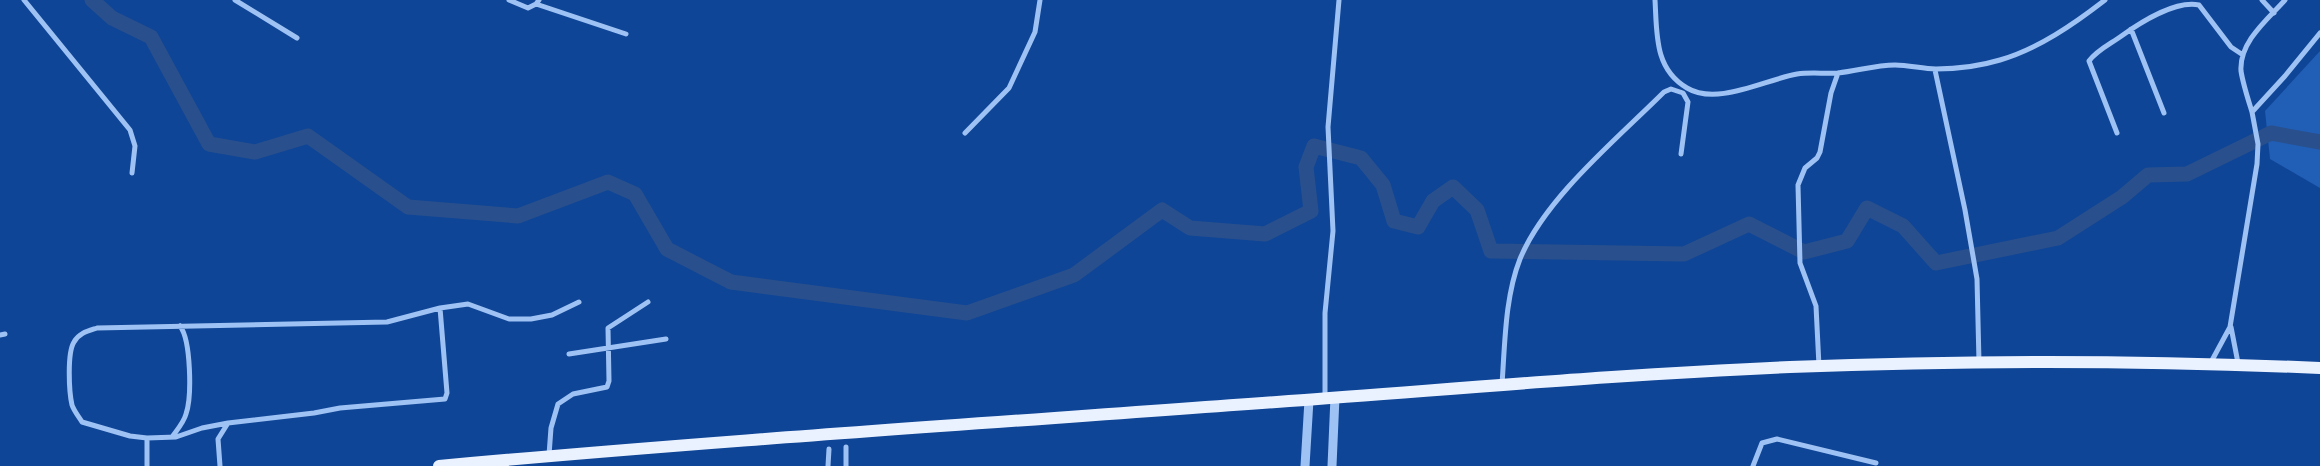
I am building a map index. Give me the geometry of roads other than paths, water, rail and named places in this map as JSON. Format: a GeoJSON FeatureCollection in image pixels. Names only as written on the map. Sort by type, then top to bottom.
{"type":"FeatureCollection","features":[{"type":"Feature","properties":{"kind":"main road"},"geometry":{"type":"LineString","coordinates":[[439,466],[549,456],[1502,385],[1819,366],[1979,362],[2210,364],[2320,368]]}},
{"type":"Feature","properties":{"kind":"street"},"geometry":{"type":"LineString","coordinates":[[24,0],[130,130],[135,146],[132,173]]}},
{"type":"Feature","properties":{"kind":"street"},"geometry":{"type":"LineString","coordinates":[[235,0],[297,38]]}},
{"type":"Feature","properties":{"kind":"street"},"geometry":{"type":"LineString","coordinates":[[509,0],[528,8],[537,2],[626,34]]}},
{"type":"Feature","properties":{"kind":"street"},"geometry":{"type":"LineString","coordinates":[[965,133],[1009,88],[1035,32],[1040,0]]}},
{"type":"Feature","properties":{"kind":"street"},"geometry":{"type":"LineString","coordinates":[[1332,466],[1330,398],[1324,313],[1333,231],[1328,127],[1339,0]]}},
{"type":"Feature","properties":{"kind":"street"},"geometry":{"type":"LineString","coordinates":[[1655,0],[1660,54],[1665,67],[1687,88],[1704,95],[1723,94],[1780,77],[1804,73],[1838,73],[1893,65],[1935,70],[2003,60],[2029,49],[2077,22],[2105,0]]}},
{"type":"Feature","properties":{"kind":"street"},"geometry":{"type":"LineString","coordinates":[[2262,0],[2274,12]]}},
{"type":"Feature","properties":{"kind":"street"},"geometry":{"type":"LineString","coordinates":[[2210,364],[2230,327],[2258,144],[2241,70],[2243,55],[2252,36],[2285,0]]}},
{"type":"Feature","properties":{"kind":"street"},"geometry":{"type":"LineString","coordinates":[[2117,133],[2089,61],[2092,56],[2145,18],[2184,1],[2194,2],[2200,5],[2231,47],[2243,55]]}},
{"type":"Feature","properties":{"kind":"street"},"geometry":{"type":"LineString","coordinates":[[2131,29],[2164,113]]}},
{"type":"Feature","properties":{"kind":"street"},"geometry":{"type":"LineString","coordinates":[[2252,112],[2285,76],[2320,33]]}},
{"type":"Feature","properties":{"kind":"street"},"geometry":{"type":"LineString","coordinates":[[1935,70],[1965,210],[1977,280],[1979,362]]}},
{"type":"Feature","properties":{"kind":"street"},"geometry":{"type":"LineString","coordinates":[[1819,366],[1816,306],[1800,263],[1798,185],[1805,168],[1817,158],[1820,152],[1828,107],[1838,73]]}},
{"type":"Feature","properties":{"kind":"street"},"geometry":{"type":"LineString","coordinates":[[1502,385],[1509,305],[1519,261],[1531,236],[1567,188],[1664,92],[1671,89],[1683,93],[1688,102],[1681,154]]}},
{"type":"Feature","properties":{"kind":"street"},"geometry":{"type":"LineString","coordinates":[[440,308],[447,393],[445,399],[340,408],[314,414],[228,423],[172,438],[130,436],[82,422],[72,407],[70,389],[73,343],[81,334],[97,328],[387,322],[440,308],[468,304],[509,318],[531,320],[552,315],[579,302]]}},
{"type":"Feature","properties":{"kind":"street"},"geometry":{"type":"LineString","coordinates":[[549,456],[551,428],[558,404],[573,394],[607,387],[609,380],[608,328],[611,324],[648,302]]}},
{"type":"Feature","properties":{"kind":"street"},"geometry":{"type":"LineString","coordinates":[[172,438],[186,416],[188,405],[188,346],[185,332],[180,326]]}},
{"type":"Feature","properties":{"kind":"street"},"geometry":{"type":"LineString","coordinates":[[2230,327],[2238,365]]}},
{"type":"Feature","properties":{"kind":"street"},"geometry":{"type":"LineString","coordinates":[[569,354],[607,346],[666,339]]}},
{"type":"Feature","properties":{"kind":"street"},"geometry":{"type":"LineString","coordinates":[[1305,466],[1309,400]]}},
{"type":"Feature","properties":{"kind":"street"},"geometry":{"type":"LineString","coordinates":[[220,466],[218,439],[228,423]]}},
{"type":"Feature","properties":{"kind":"street"},"geometry":{"type":"LineString","coordinates":[[147,438],[147,466]]}},
{"type":"Feature","properties":{"kind":"street"},"geometry":{"type":"LineString","coordinates":[[1753,466],[1762,443],[1777,440],[1876,463]]}},
{"type":"Feature","properties":{"kind":"street"},"geometry":{"type":"LineString","coordinates":[[846,447],[846,466]]}},
{"type":"Feature","properties":{"kind":"street"},"geometry":{"type":"LineString","coordinates":[[828,466],[829,449]]}},
{"type":"Feature","properties":{"kind":"waterway"},"geometry":{"type":"LineString","coordinates":[[92,0],[112,18],[151,37],[209,144],[255,152],[308,136],[408,207],[518,216],[608,182],[635,194],[667,249],[731,282],[967,313],[1074,275],[1162,210],[1190,228],[1265,234],[1311,211],[1306,167],[1314,146],[1361,158],[1383,185],[1394,221],[1418,227],[1433,201],[1453,187],[1477,210],[1491,251],[1684,254],[1749,224],[1804,252],[1847,241],[1867,208],[1903,226],[1936,263],[2058,238],[2122,197],[2148,175],[2187,174],[2271,133],[2320,142]]}}]}
